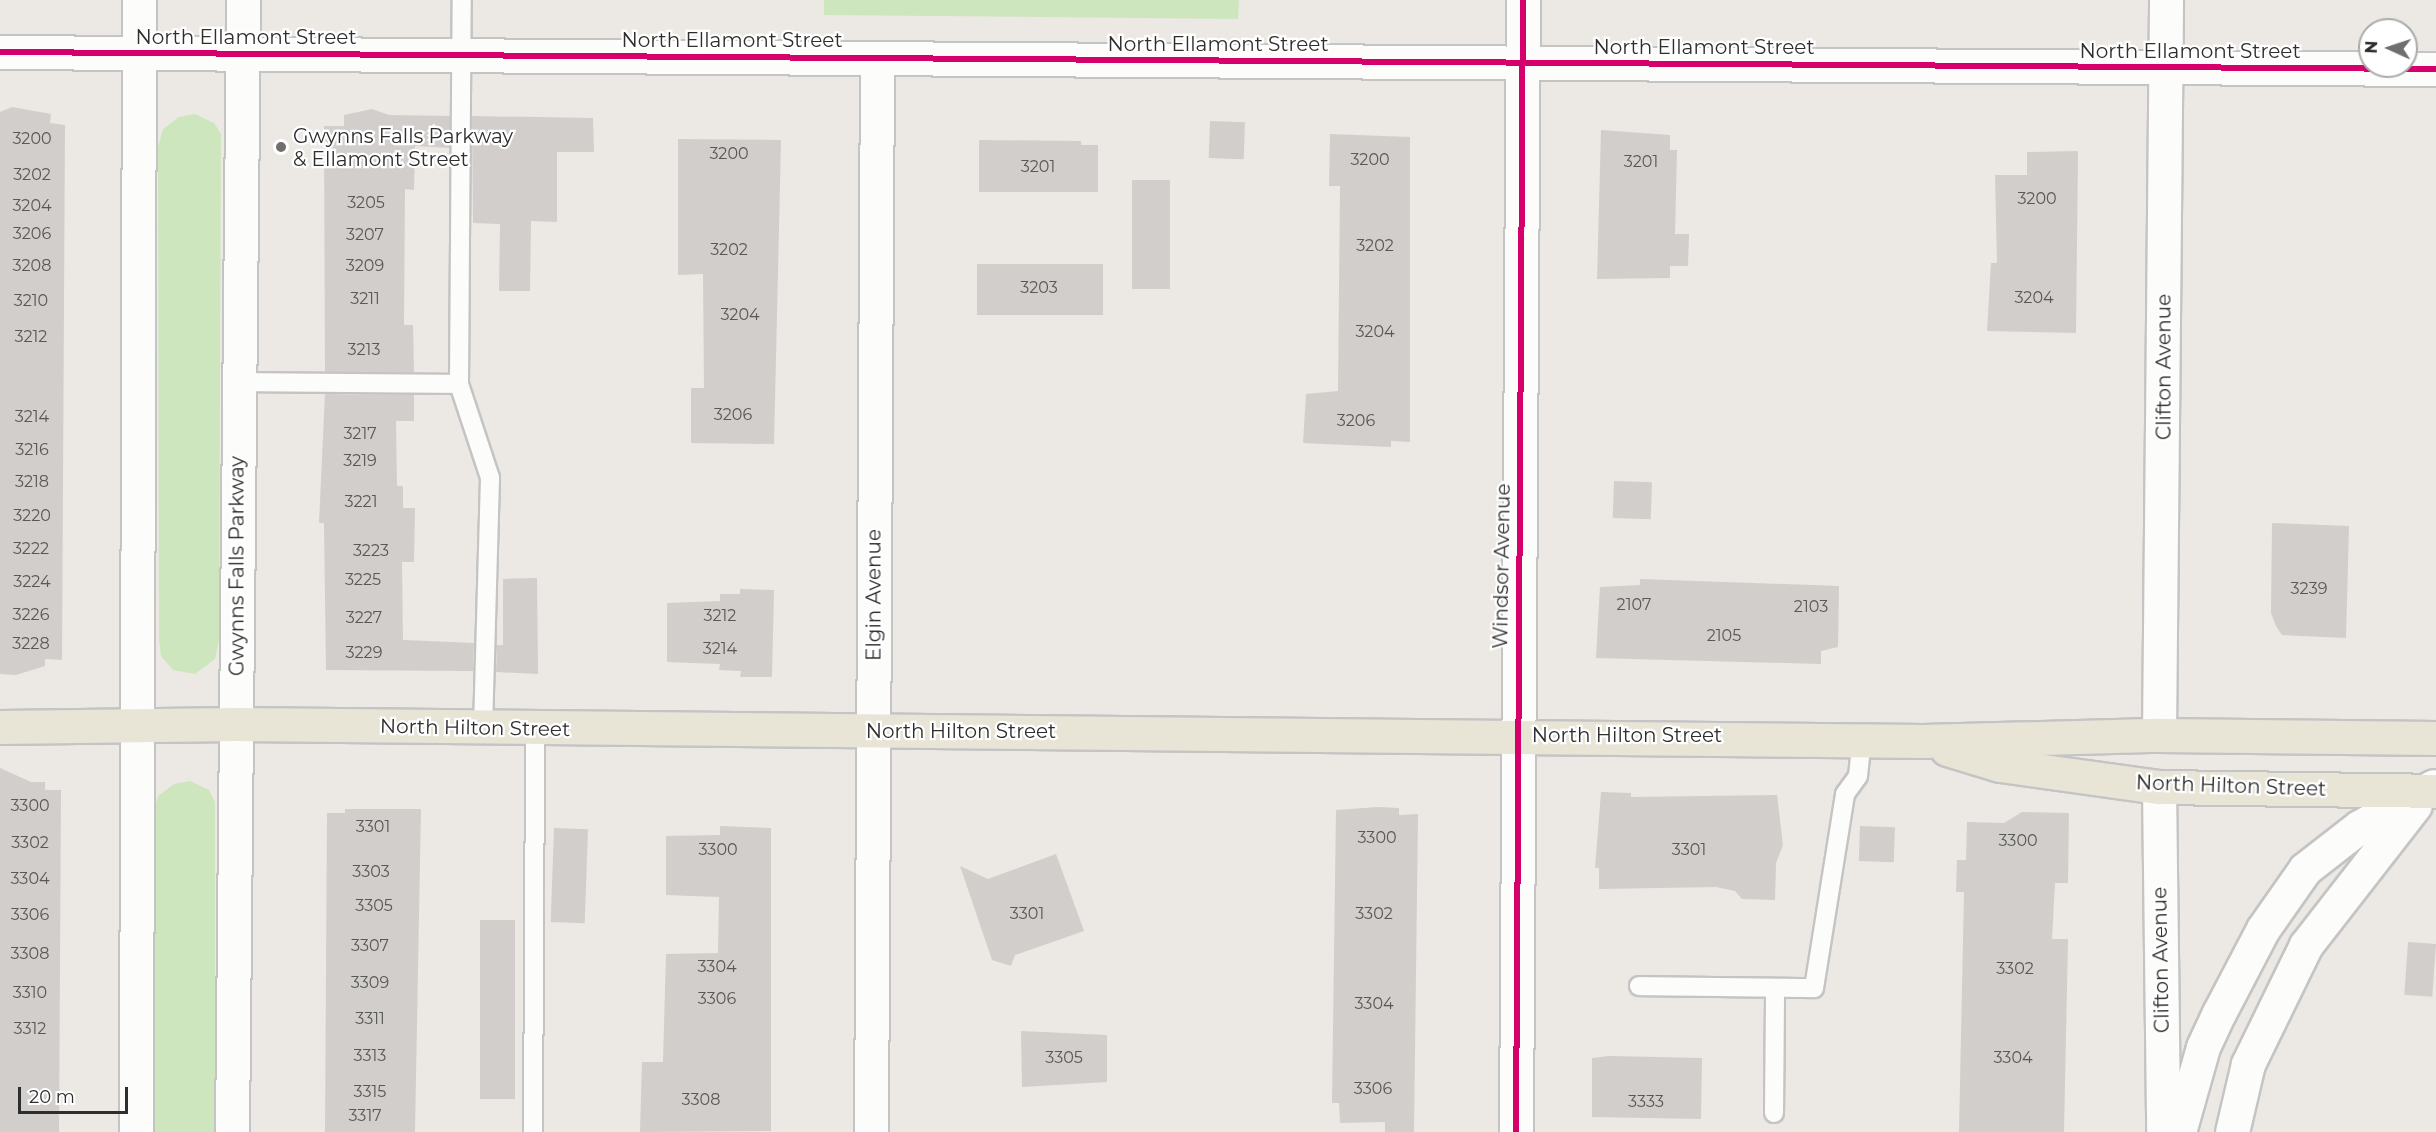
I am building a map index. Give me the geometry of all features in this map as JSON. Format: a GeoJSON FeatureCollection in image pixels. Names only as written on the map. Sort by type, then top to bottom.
{"type":"FeatureCollection","features":[{"type":"Feature","properties":{"kind":"main road","name":"North Hilton Street"},"geometry":{"type":"LineString","coordinates":[[0,727],[236,724],[483,729],[1517,735],[1862,738],[1923,741],[2159,735],[2436,738]]}},
{"type":"Feature","properties":{"kind":"main road","name":"North Hilton Street"},"geometry":{"type":"LineString","coordinates":[[1923,741],[2000,765],[2159,787],[2433,788]]}},
{"type":"Feature","properties":{"kind":"street"},"geometry":{"type":"LineString","coordinates":[[136,1132],[135,724],[139,0]]}},
{"type":"Feature","properties":{"kind":"street","name":"Gwynns Falls Parkway"},"geometry":{"type":"LineString","coordinates":[[232,1132],[243,0]]}},
{"type":"Feature","properties":{"kind":"street","name":"Windsor Avenue"},"geometry":{"type":"LineString","coordinates":[[1516,1132],[1523,0]]}},
{"type":"Feature","properties":{"kind":"street","name":"Clifton Avenue"},"geometry":{"type":"LineString","coordinates":[[2159,735],[2166,0]]}},
{"type":"Feature","properties":{"kind":"street","name":"North Ellamont Street"},"geometry":{"type":"LineString","coordinates":[[0,52],[2436,69]]}},
{"type":"Feature","properties":{"kind":"street","name":"Elgin Avenue"},"geometry":{"type":"LineString","coordinates":[[871,1132],[877,58]]}},
{"type":"Feature","properties":{"kind":"street","name":"Clifton Avenue"},"geometry":{"type":"LineString","coordinates":[[2159,787],[2163,1132]]}},
{"type":"Feature","properties":{"kind":"street"},"geometry":{"type":"LineString","coordinates":[[2179,1132],[2203,1047],[2219,1013],[2263,929],[2306,869],[2359,827],[2433,788]]}},
{"type":"Feature","properties":{"kind":"street"},"geometry":{"type":"LineString","coordinates":[[2232,1132],[2248,1064],[2306,945],[2377,849],[2433,788]]}},
{"type":"Feature","properties":{"kind":"lane"},"geometry":{"type":"LineString","coordinates":[[462,0],[459,384],[490,478],[483,729]]}},
{"type":"Feature","properties":{"kind":"lane"},"geometry":{"type":"LineString","coordinates":[[238,382],[459,384]]}},
{"type":"Feature","properties":{"kind":"lane"},"geometry":{"type":"LineString","coordinates":[[533,1132],[535,729]]}},
{"type":"Feature","properties":{"kind":"lane"},"geometry":{"type":"LineString","coordinates":[[1639,986],[1814,988],[1845,794],[1858,776],[1862,738]]}},
{"type":"Feature","properties":{"kind":"lane"},"geometry":{"type":"LineString","coordinates":[[1774,1113],[1775,988]]}},
{"type":"Feature","properties":{"kind":"green space"},"geometry":{"type":"Polygon","coordinates":[[[824,0],[1239,0],[1238,19],[824,15],[824,0]]]}},
{"type":"Feature","properties":{"kind":"green space"},"geometry":{"type":"Polygon","coordinates":[[[195,114],[214,123],[221,134],[219,640],[215,659],[195,674],[173,670],[161,656],[159,639],[158,147],[163,129],[179,117],[195,114]]]}},
{"type":"Feature","properties":{"kind":"green space"},"geometry":{"type":"Polygon","coordinates":[[[190,781],[209,790],[215,802],[215,1132],[153,1132],[153,814],[158,796],[174,784],[190,781]]]}},
{"type":"Feature","properties":{"kind":"building"},"geometry":{"type":"Polygon","coordinates":[[[12,107],[51,114],[50,123],[65,125],[62,660],[45,659],[45,666],[16,675],[0,674],[0,112],[12,107]]]}},
{"type":"Feature","properties":{"kind":"building"},"geometry":{"type":"Polygon","coordinates":[[[372,109],[389,115],[450,116],[450,148],[415,146],[414,190],[405,189],[404,325],[413,325],[414,372],[325,372],[324,126],[344,126],[344,115],[372,109]]]}},
{"type":"Feature","properties":{"kind":"building"},"geometry":{"type":"Polygon","coordinates":[[[472,116],[593,118],[594,152],[557,152],[557,222],[531,221],[530,291],[499,291],[500,224],[473,223],[472,116]]]}},
{"type":"Feature","properties":{"kind":"building"},"geometry":{"type":"Polygon","coordinates":[[[1210,121],[1245,122],[1244,159],[1209,158],[1210,121]]]}},
{"type":"Feature","properties":{"kind":"building"},"geometry":{"type":"Polygon","coordinates":[[[1601,130],[1670,135],[1670,150],[1677,150],[1675,234],[1689,234],[1688,266],[1670,266],[1670,278],[1597,279],[1601,130]]]}},
{"type":"Feature","properties":{"kind":"building"},"geometry":{"type":"Polygon","coordinates":[[[1330,134],[1410,137],[1410,442],[1391,441],[1391,447],[1303,443],[1306,394],[1338,391],[1340,186],[1329,186],[1330,134]]]}},
{"type":"Feature","properties":{"kind":"building"},"geometry":{"type":"Polygon","coordinates":[[[678,139],[781,140],[774,444],[691,443],[691,388],[704,388],[703,274],[678,275],[678,139]]]}},
{"type":"Feature","properties":{"kind":"building"},"geometry":{"type":"Polygon","coordinates":[[[979,140],[1081,141],[1081,145],[1098,145],[1098,192],[979,192],[979,140]]]}},
{"type":"Feature","properties":{"kind":"building"},"geometry":{"type":"Polygon","coordinates":[[[2078,151],[2076,333],[1987,331],[1991,263],[1997,263],[1995,175],[2027,175],[2027,152],[2078,151]]]}},
{"type":"Feature","properties":{"kind":"building"},"geometry":{"type":"Polygon","coordinates":[[[1132,180],[1170,180],[1170,289],[1132,289],[1132,180]]]}},
{"type":"Feature","properties":{"kind":"building"},"geometry":{"type":"Polygon","coordinates":[[[977,264],[1103,264],[1103,315],[977,315],[977,264]]]}},
{"type":"Feature","properties":{"kind":"building"},"geometry":{"type":"Polygon","coordinates":[[[325,394],[414,395],[414,421],[396,421],[397,486],[403,486],[403,508],[415,508],[414,562],[402,562],[403,640],[474,643],[473,671],[326,670],[324,523],[319,523],[325,394]]]}},
{"type":"Feature","properties":{"kind":"building"},"geometry":{"type":"Polygon","coordinates":[[[1614,481],[1652,482],[1651,519],[1613,518],[1614,481]]]}},
{"type":"Feature","properties":{"kind":"building"},"geometry":{"type":"Polygon","coordinates":[[[2272,523],[2349,526],[2346,638],[2282,635],[2276,626],[2271,613],[2272,523]]]}},
{"type":"Feature","properties":{"kind":"building"},"geometry":{"type":"Polygon","coordinates":[[[537,578],[538,674],[496,672],[497,645],[503,645],[503,579],[537,578]]]}},
{"type":"Feature","properties":{"kind":"building"},"geometry":{"type":"Polygon","coordinates":[[[1640,579],[1839,586],[1838,647],[1821,651],[1821,664],[1596,658],[1600,587],[1640,585],[1640,579]]]}},
{"type":"Feature","properties":{"kind":"building"},"geometry":{"type":"Polygon","coordinates":[[[740,589],[774,590],[772,677],[740,677],[741,671],[719,670],[720,664],[667,662],[667,603],[720,601],[720,594],[740,594],[740,589]]]}},
{"type":"Feature","properties":{"kind":"building"},"geometry":{"type":"Polygon","coordinates":[[[0,768],[31,782],[45,782],[45,790],[61,790],[59,1132],[0,1132],[0,768]]]}},
{"type":"Feature","properties":{"kind":"building"},"geometry":{"type":"Polygon","coordinates":[[[1601,792],[1631,793],[1631,797],[1777,795],[1783,845],[1776,863],[1775,900],[1742,899],[1735,891],[1716,887],[1599,889],[1599,868],[1595,868],[1601,792]]]}},
{"type":"Feature","properties":{"kind":"building"},"geometry":{"type":"Polygon","coordinates":[[[1399,808],[1399,815],[1418,814],[1414,1132],[1385,1132],[1385,1122],[1340,1123],[1339,1103],[1332,1103],[1336,810],[1399,808]]]}},
{"type":"Feature","properties":{"kind":"building"},"geometry":{"type":"Polygon","coordinates":[[[345,809],[421,809],[415,1132],[325,1132],[327,813],[345,813],[345,809]]]}},
{"type":"Feature","properties":{"kind":"building"},"geometry":{"type":"Polygon","coordinates":[[[2022,812],[2069,813],[2068,883],[2055,883],[2052,939],[2068,939],[2064,1132],[1959,1132],[1964,892],[1956,892],[1957,860],[1966,860],[1967,822],[2004,823],[2022,812]]]}},
{"type":"Feature","properties":{"kind":"building"},"geometry":{"type":"Polygon","coordinates":[[[720,826],[771,828],[771,1131],[640,1132],[642,1062],[663,1062],[666,954],[718,953],[719,897],[666,895],[666,836],[720,835],[720,826]]]}},
{"type":"Feature","properties":{"kind":"building"},"geometry":{"type":"Polygon","coordinates":[[[1860,826],[1895,827],[1894,862],[1859,861],[1860,826]]]}},
{"type":"Feature","properties":{"kind":"building"},"geometry":{"type":"Polygon","coordinates":[[[554,828],[588,829],[585,923],[551,922],[554,828]]]}},
{"type":"Feature","properties":{"kind":"building"},"geometry":{"type":"Polygon","coordinates":[[[1056,854],[1084,931],[1015,955],[1011,966],[992,960],[960,866],[988,879],[1056,854]]]}},
{"type":"Feature","properties":{"kind":"building"},"geometry":{"type":"Polygon","coordinates":[[[480,920],[515,920],[515,1099],[480,1099],[480,920]]]}},
{"type":"Feature","properties":{"kind":"building"},"geometry":{"type":"Polygon","coordinates":[[[2408,942],[2436,944],[2432,997],[2404,995],[2408,942]]]}},
{"type":"Feature","properties":{"kind":"building"},"geometry":{"type":"Polygon","coordinates":[[[1021,1031],[1107,1035],[1107,1082],[1022,1087],[1021,1031]]]}},
{"type":"Feature","properties":{"kind":"building"},"geometry":{"type":"Polygon","coordinates":[[[1609,1056],[1702,1058],[1701,1119],[1592,1117],[1592,1058],[1609,1056]]]}},
{"type":"Feature","properties":{"kind":"cycle path"},"geometry":{"type":"LineString","coordinates":[[1516,1132],[1523,0]]}},
{"type":"Feature","properties":{"kind":"cycle path"},"geometry":{"type":"LineString","coordinates":[[0,52],[2436,69]]}},
{"type":"Feature","properties":{"kind":"place","name":"Gwynns Falls Parkway & Ellamont Street"},"geometry":{"type":"Point","coordinates":[281,147]}}]}
